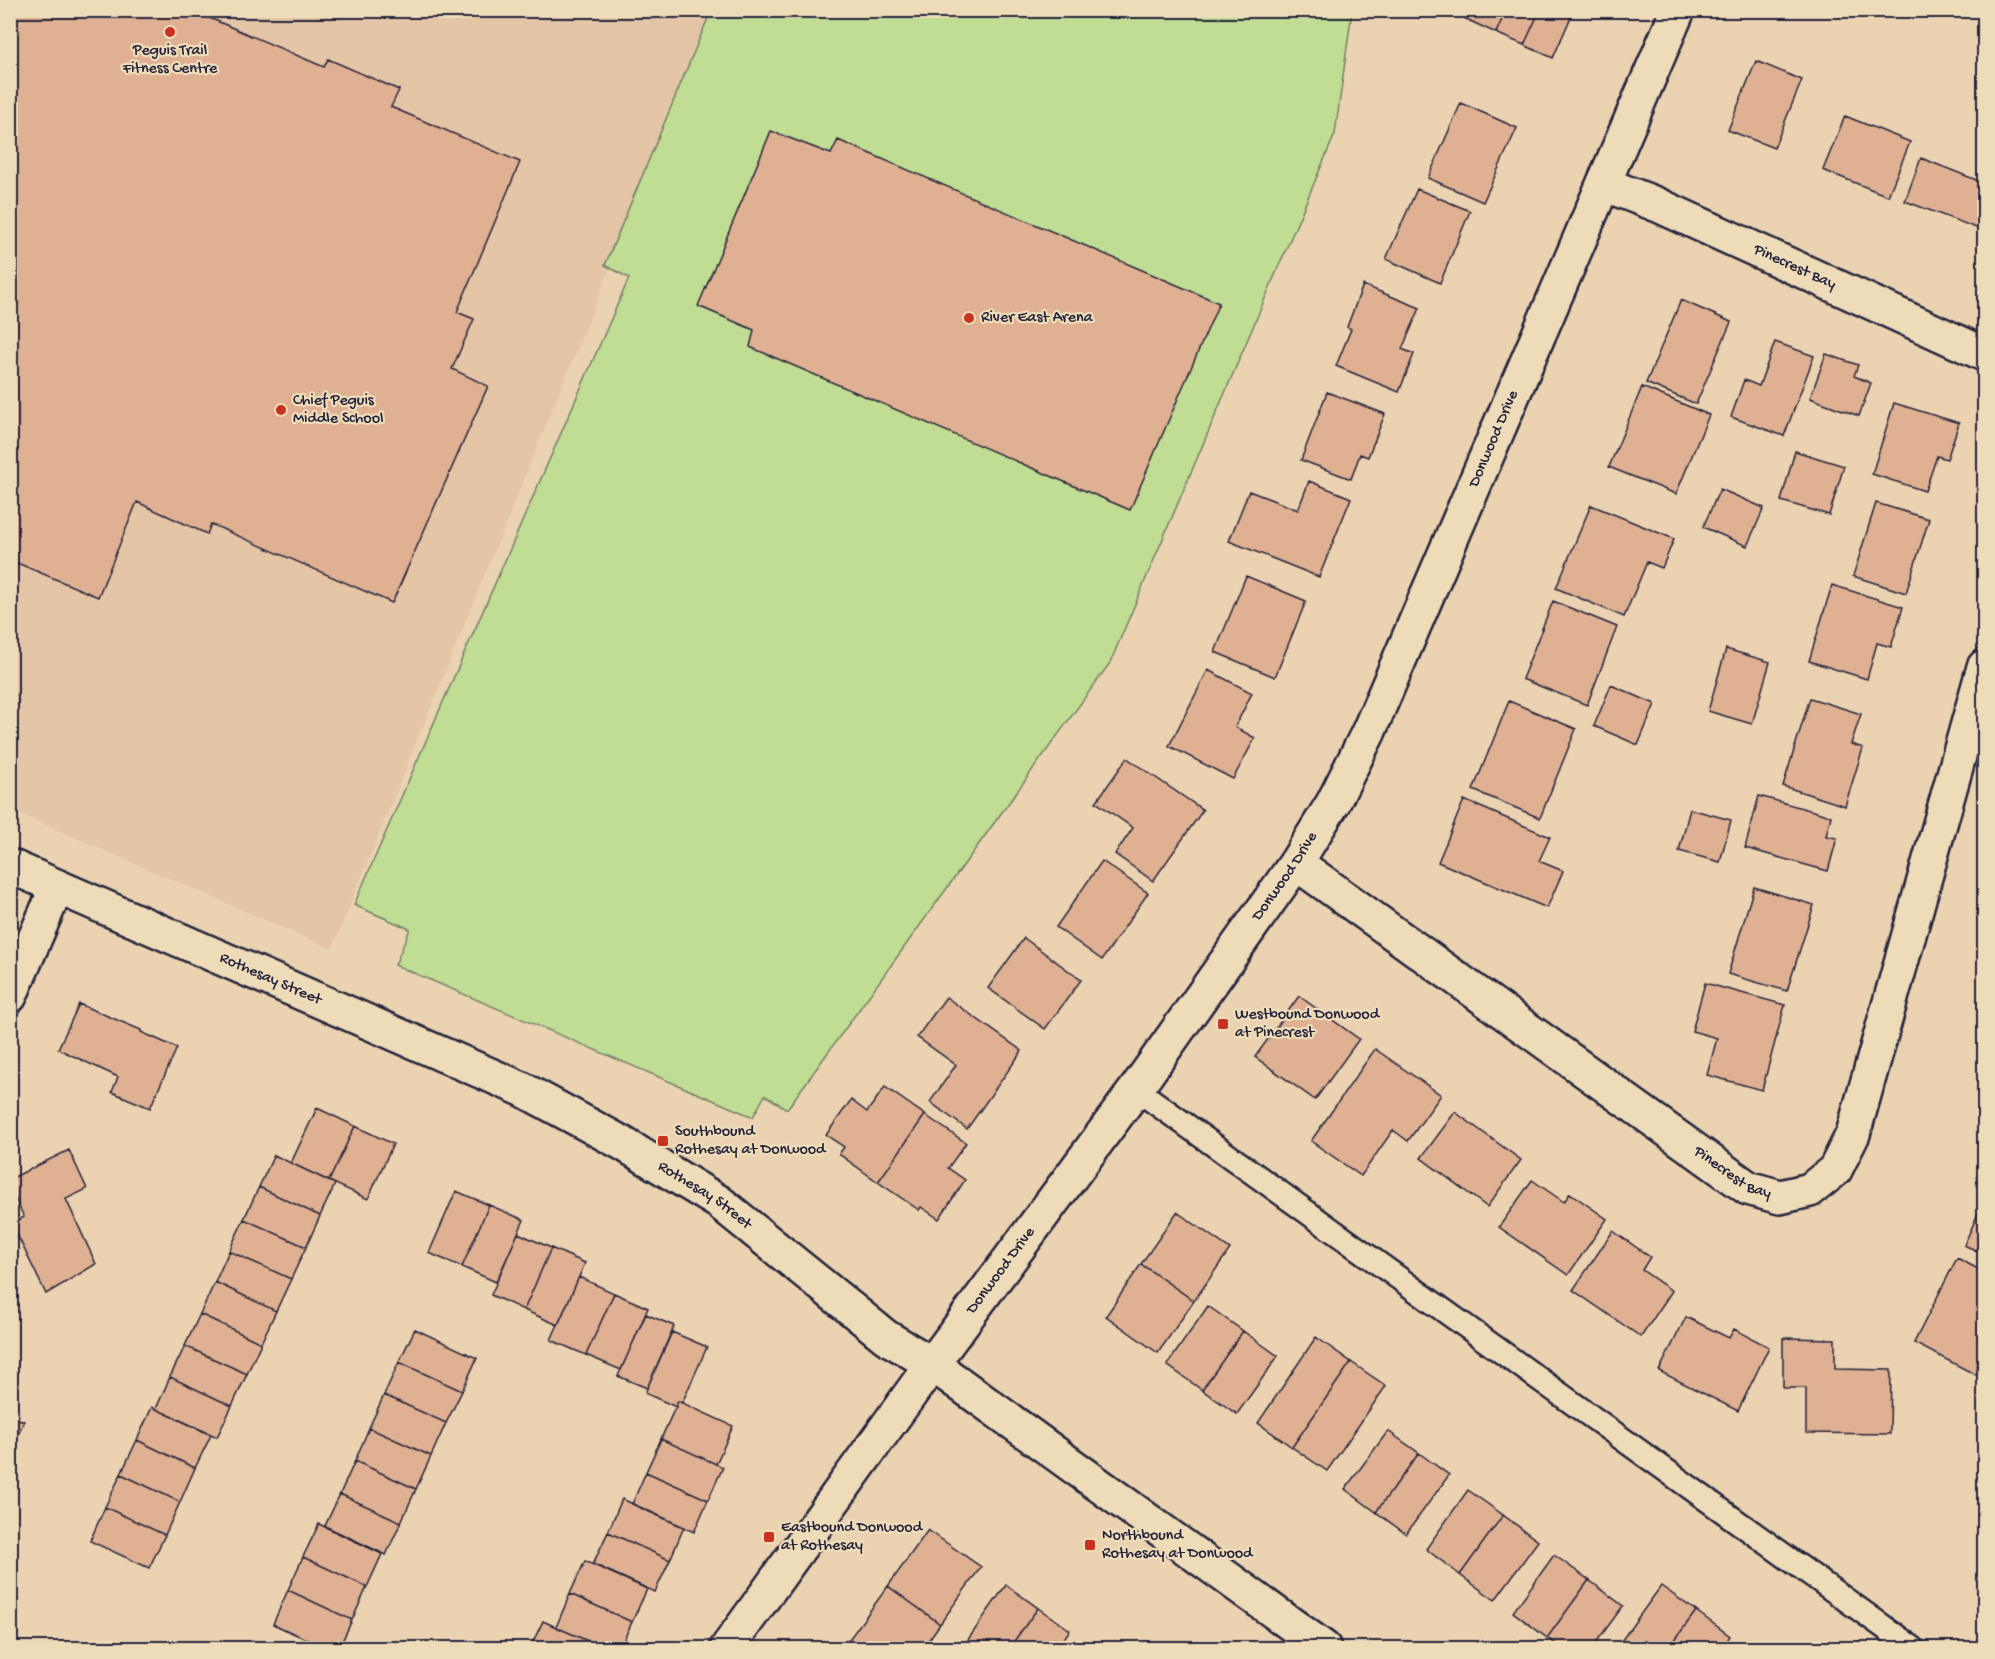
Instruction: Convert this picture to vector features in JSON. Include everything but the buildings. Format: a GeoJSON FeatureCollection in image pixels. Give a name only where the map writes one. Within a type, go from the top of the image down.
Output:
{"type":"FeatureCollection","features":[{"type":"Feature","properties":{"kind":"street","name":"Donwood Drive"},"geometry":{"type":"LineString","coordinates":[[738,1644],[932,1364],[1136,1089],[1296,863],[1333,803],[1368,733],[1678,10]]}},
{"type":"Feature","properties":{"kind":"street","name":"Pinecrest Bay"},"geometry":{"type":"LineString","coordinates":[[1604,184],[1658,205],[1984,354]]}},
{"type":"Feature","properties":{"kind":"street","name":"Pinecrest Bay"},"geometry":{"type":"LineString","coordinates":[[1296,863],[1748,1188],[1780,1197],[1810,1190],[1834,1170],[1853,1134],[1984,667]]}},
{"type":"Feature","properties":{"kind":"street","name":"Rothesay Street"},"geometry":{"type":"LineString","coordinates":[[10,866],[522,1089],[622,1143],[719,1202],[886,1337],[932,1364],[1324,1648]]}},
{"type":"Feature","properties":{"kind":"street"},"geometry":{"type":"LineString","coordinates":[[10,996],[57,886]]}},
{"type":"Feature","properties":{"kind":"lane"},"geometry":{"type":"LineString","coordinates":[[1136,1089],[1913,1648]]}},
{"type":"Feature","properties":{"kind":"shaded area","name":"Chief Peguis Middle School"},"geometry":{"type":"Polygon","coordinates":[[[11,11],[715,11],[332,949],[11,810],[11,11]]]}},
{"type":"Feature","properties":{"kind":"green space"},"geometry":{"type":"Polygon","coordinates":[[[711,11],[1352,11],[1335,134],[1110,663],[787,1109],[765,1095],[753,1117],[395,965],[410,929],[354,905],[629,278],[605,265],[711,11]]]}},
{"type":"Feature","properties":{"kind":"place","name":"Peguis Trail Fitness Centre"},"geometry":{"type":"Point","coordinates":[170,32]}},
{"type":"Feature","properties":{"kind":"place","name":"River East Arena"},"geometry":{"type":"Point","coordinates":[969,318]}},
{"type":"Feature","properties":{"kind":"place","name":"Chief Peguis Middle School"},"geometry":{"type":"Point","coordinates":[281,410]}},
{"type":"Feature","properties":{"kind":"place","name":"Westbound Donwood at Pinecrest"},"geometry":{"type":"Point","coordinates":[1223,1024]}},
{"type":"Feature","properties":{"kind":"place","name":"Southbound Rothesay at Donwood"},"geometry":{"type":"Point","coordinates":[663,1141]}},
{"type":"Feature","properties":{"kind":"place","name":"Eastbound Donwood at Rothesay"},"geometry":{"type":"Point","coordinates":[769,1537]}},
{"type":"Feature","properties":{"kind":"place","name":"Northbound Rothesay at Donwood"},"geometry":{"type":"Point","coordinates":[1090,1545]}}]}
